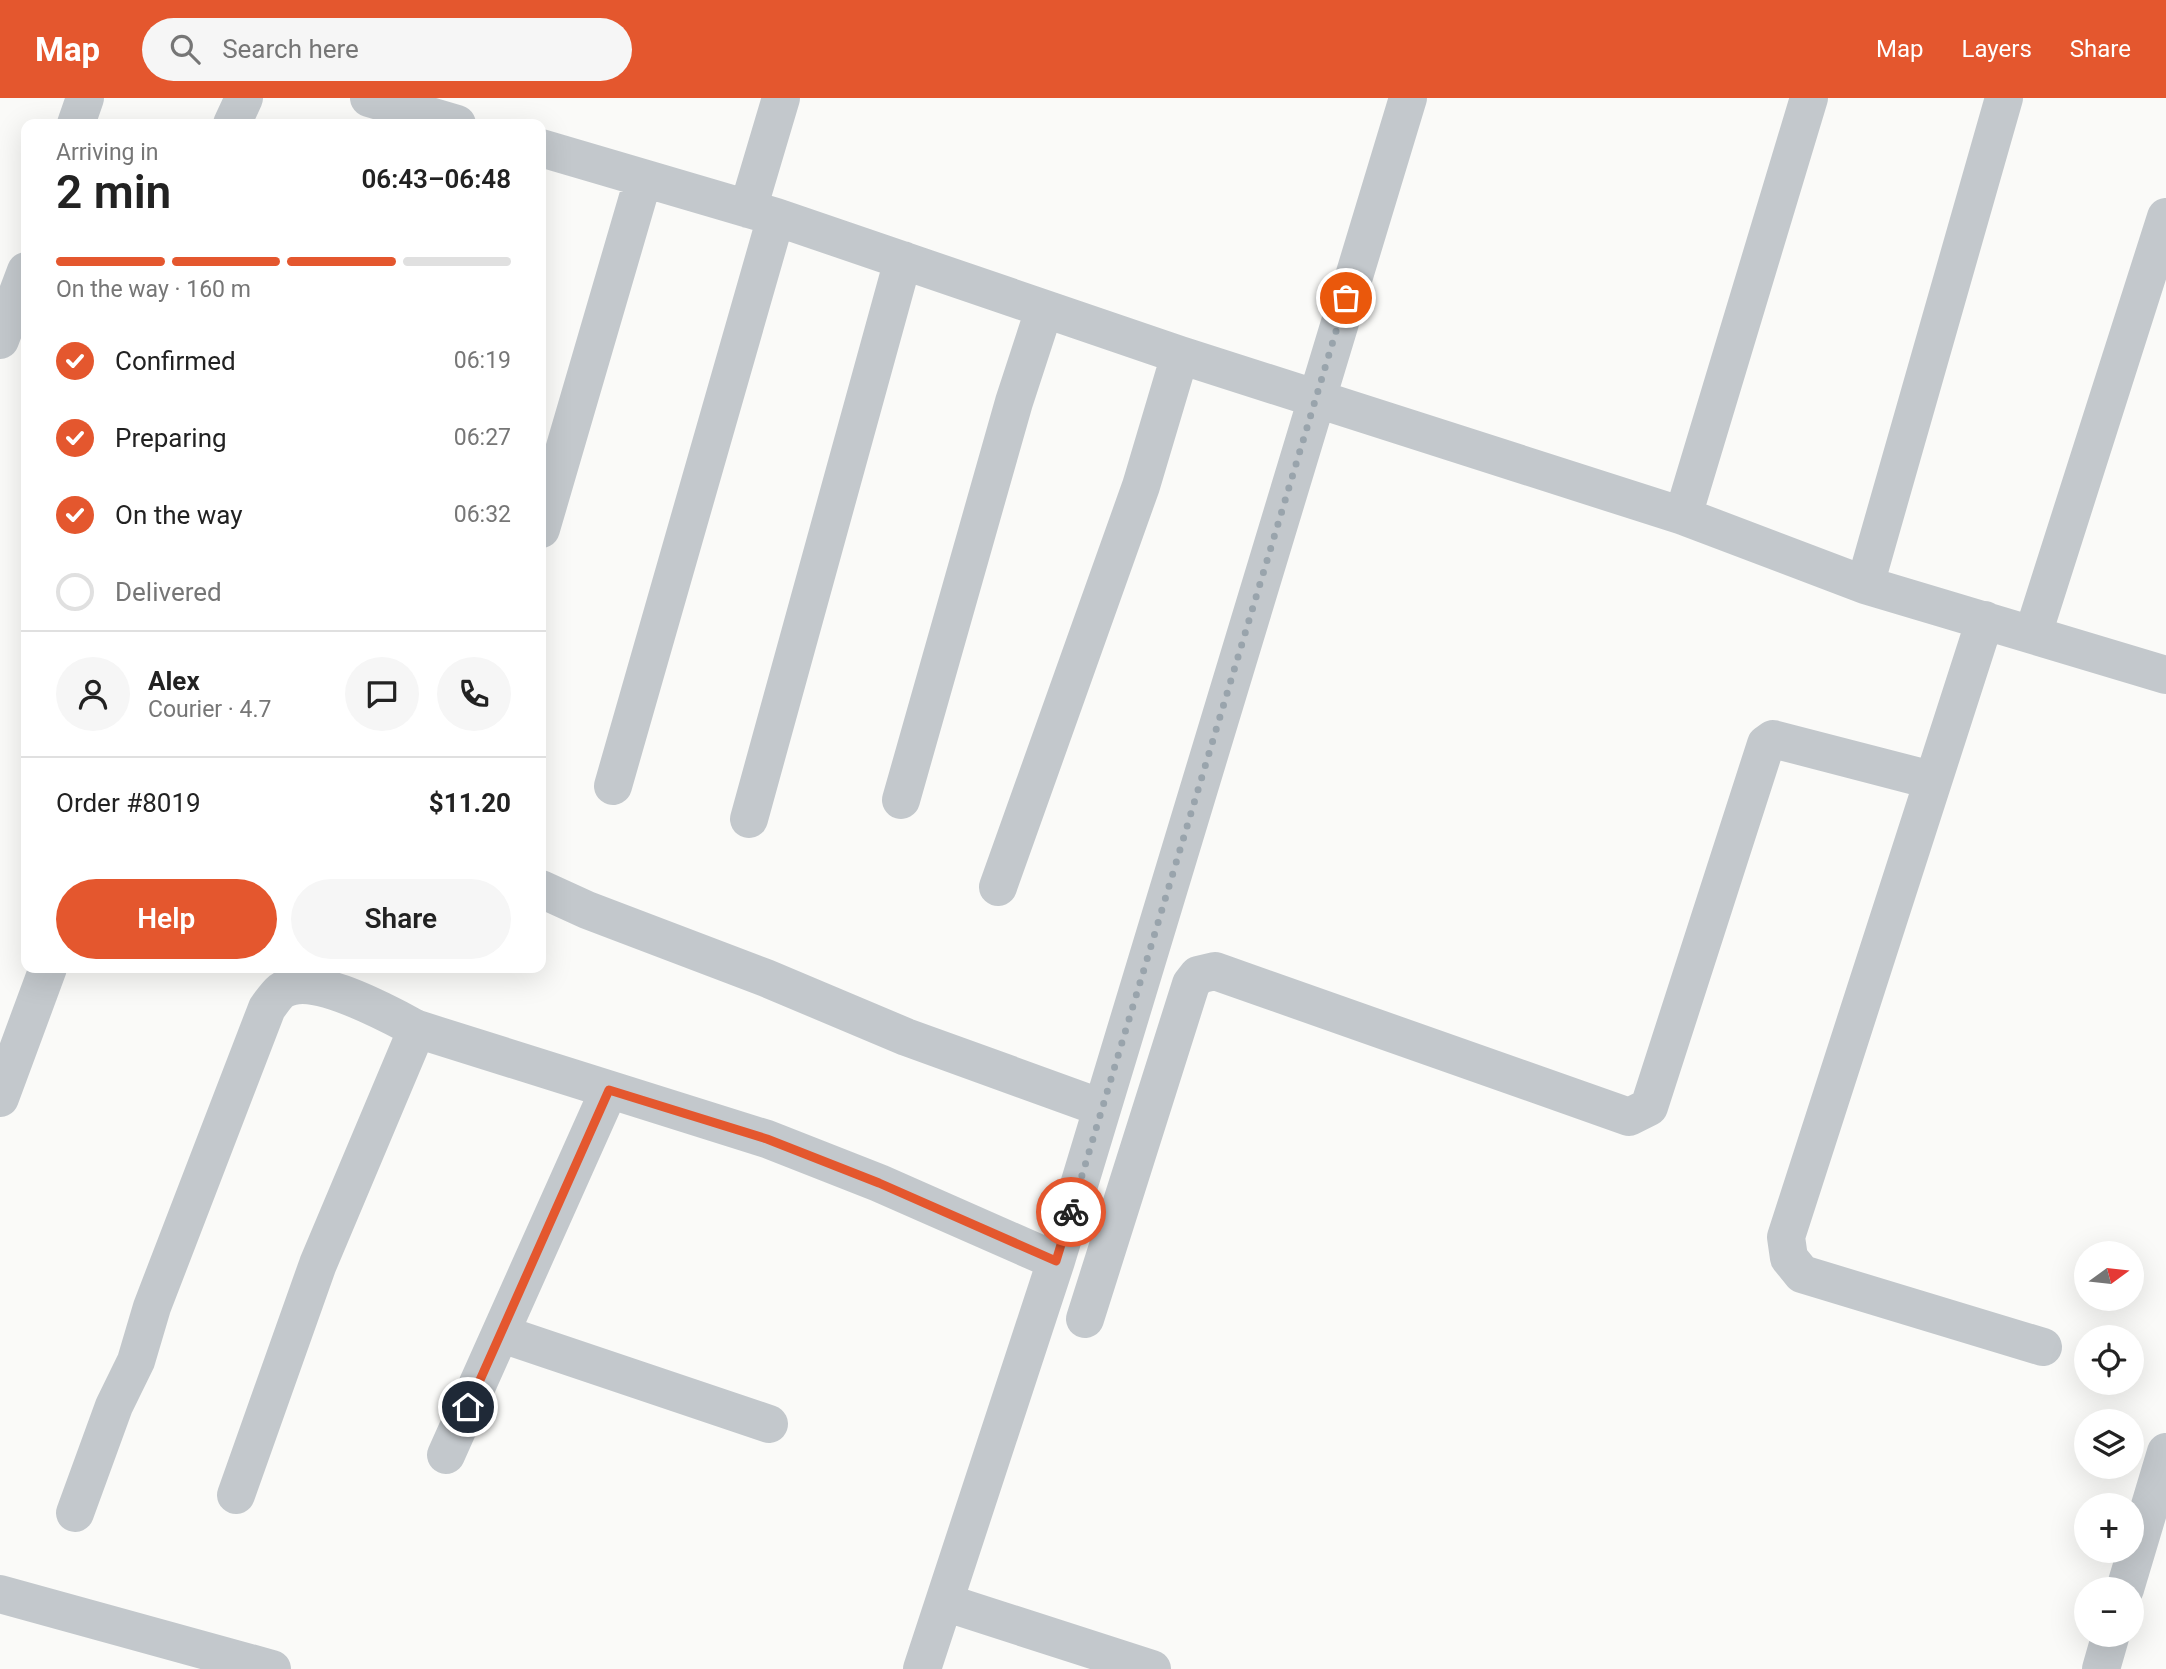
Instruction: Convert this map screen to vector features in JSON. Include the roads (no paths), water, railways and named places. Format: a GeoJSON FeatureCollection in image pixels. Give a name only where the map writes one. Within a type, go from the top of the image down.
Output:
{"type":"FeatureCollection","features":[{"type":"Feature","properties":{"kind":"street"},"geometry":{"type":"LineString","coordinates":[[78,119],[85,98]]}},
{"type":"Feature","properties":{"kind":"street"},"geometry":{"type":"LineString","coordinates":[[234,119],[244,98]]}},
{"type":"Feature","properties":{"kind":"street"},"geometry":{"type":"LineString","coordinates":[[613,786],[762,213],[781,98]]}},
{"type":"Feature","properties":{"kind":"street"},"geometry":{"type":"LineString","coordinates":[[922,1669],[1056,1261],[1315,398],[1408,98]]}},
{"type":"Feature","properties":{"kind":"street"},"geometry":{"type":"LineString","coordinates":[[1683,516],[1809,98]]}},
{"type":"Feature","properties":{"kind":"street"},"geometry":{"type":"LineString","coordinates":[[1865,585],[2004,98]]}},
{"type":"Feature","properties":{"kind":"street"},"geometry":{"type":"LineString","coordinates":[[382,110],[430,119]]}},
{"type":"Feature","properties":{"kind":"street"},"geometry":{"type":"LineString","coordinates":[[546,150],[762,213],[1180,355],[1683,516],[1865,585],[2166,675]]}},
{"type":"Feature","properties":{"kind":"street"},"geometry":{"type":"LineString","coordinates":[[546,511],[643,180]]}},
{"type":"Feature","properties":{"kind":"street"},"geometry":{"type":"LineString","coordinates":[[2033,634],[2166,217]]}},
{"type":"Feature","properties":{"kind":"street"},"geometry":{"type":"LineString","coordinates":[[749,819],[903,260]]}},
{"type":"Feature","properties":{"kind":"street"},"geometry":{"type":"LineString","coordinates":[[0,340],[21,284]]}},
{"type":"Feature","properties":{"kind":"street"},"geometry":{"type":"LineString","coordinates":[[901,800],[1014,402],[1044,310]]}},
{"type":"Feature","properties":{"kind":"street"},"geometry":{"type":"LineString","coordinates":[[998,887],[1119,551],[1180,355]]}},
{"type":"Feature","properties":{"kind":"street"},"geometry":{"type":"LineString","coordinates":[[1985,620],[1931,780],[1786,1237],[1789,1258],[1802,1275],[2043,1347]]}},
{"type":"Feature","properties":{"kind":"street"},"geometry":{"type":"LineString","coordinates":[[1085,1319],[1191,984],[1198,975],[1215,971],[1629,1117],[1638,1115],[1649,1107],[1766,744],[1773,739],[1931,780]]}},
{"type":"Feature","properties":{"kind":"street"},"geometry":{"type":"LineString","coordinates":[[546,891],[587,910],[766,978],[906,1037],[1102,1108]]}},
{"type":"Feature","properties":{"kind":"street"},"geometry":{"type":"LineString","coordinates":[[0,1098],[46,973]]}},
{"type":"Feature","properties":{"kind":"street"},"geometry":{"type":"LineString","coordinates":[[75,1513],[114,1406],[136,1361],[152,1307],[267,1008],[281,990],[300,985],[328,990],[373,1006],[417,1029],[767,1139],[879,1183],[1056,1261]]}},
{"type":"Feature","properties":{"kind":"street"},"geometry":{"type":"LineString","coordinates":[[236,1495],[327,1240],[417,1029]]}},
{"type":"Feature","properties":{"kind":"street"},"geometry":{"type":"LineString","coordinates":[[446,1455],[609,1090]]}},
{"type":"Feature","properties":{"kind":"street"},"geometry":{"type":"LineString","coordinates":[[502,1334],[769,1424]]}},
{"type":"Feature","properties":{"kind":"street"},"geometry":{"type":"LineString","coordinates":[[2129,1577],[2166,1451]]}},
{"type":"Feature","properties":{"kind":"street"},"geometry":{"type":"LineString","coordinates":[[0,1594],[272,1669]]}},
{"type":"Feature","properties":{"kind":"street"},"geometry":{"type":"LineString","coordinates":[[944,1602],[1152,1669]]}},
{"type":"Feature","properties":{"kind":"street"},"geometry":{"type":"LineString","coordinates":[[2101,1669],[2107,1647]]}}]}
